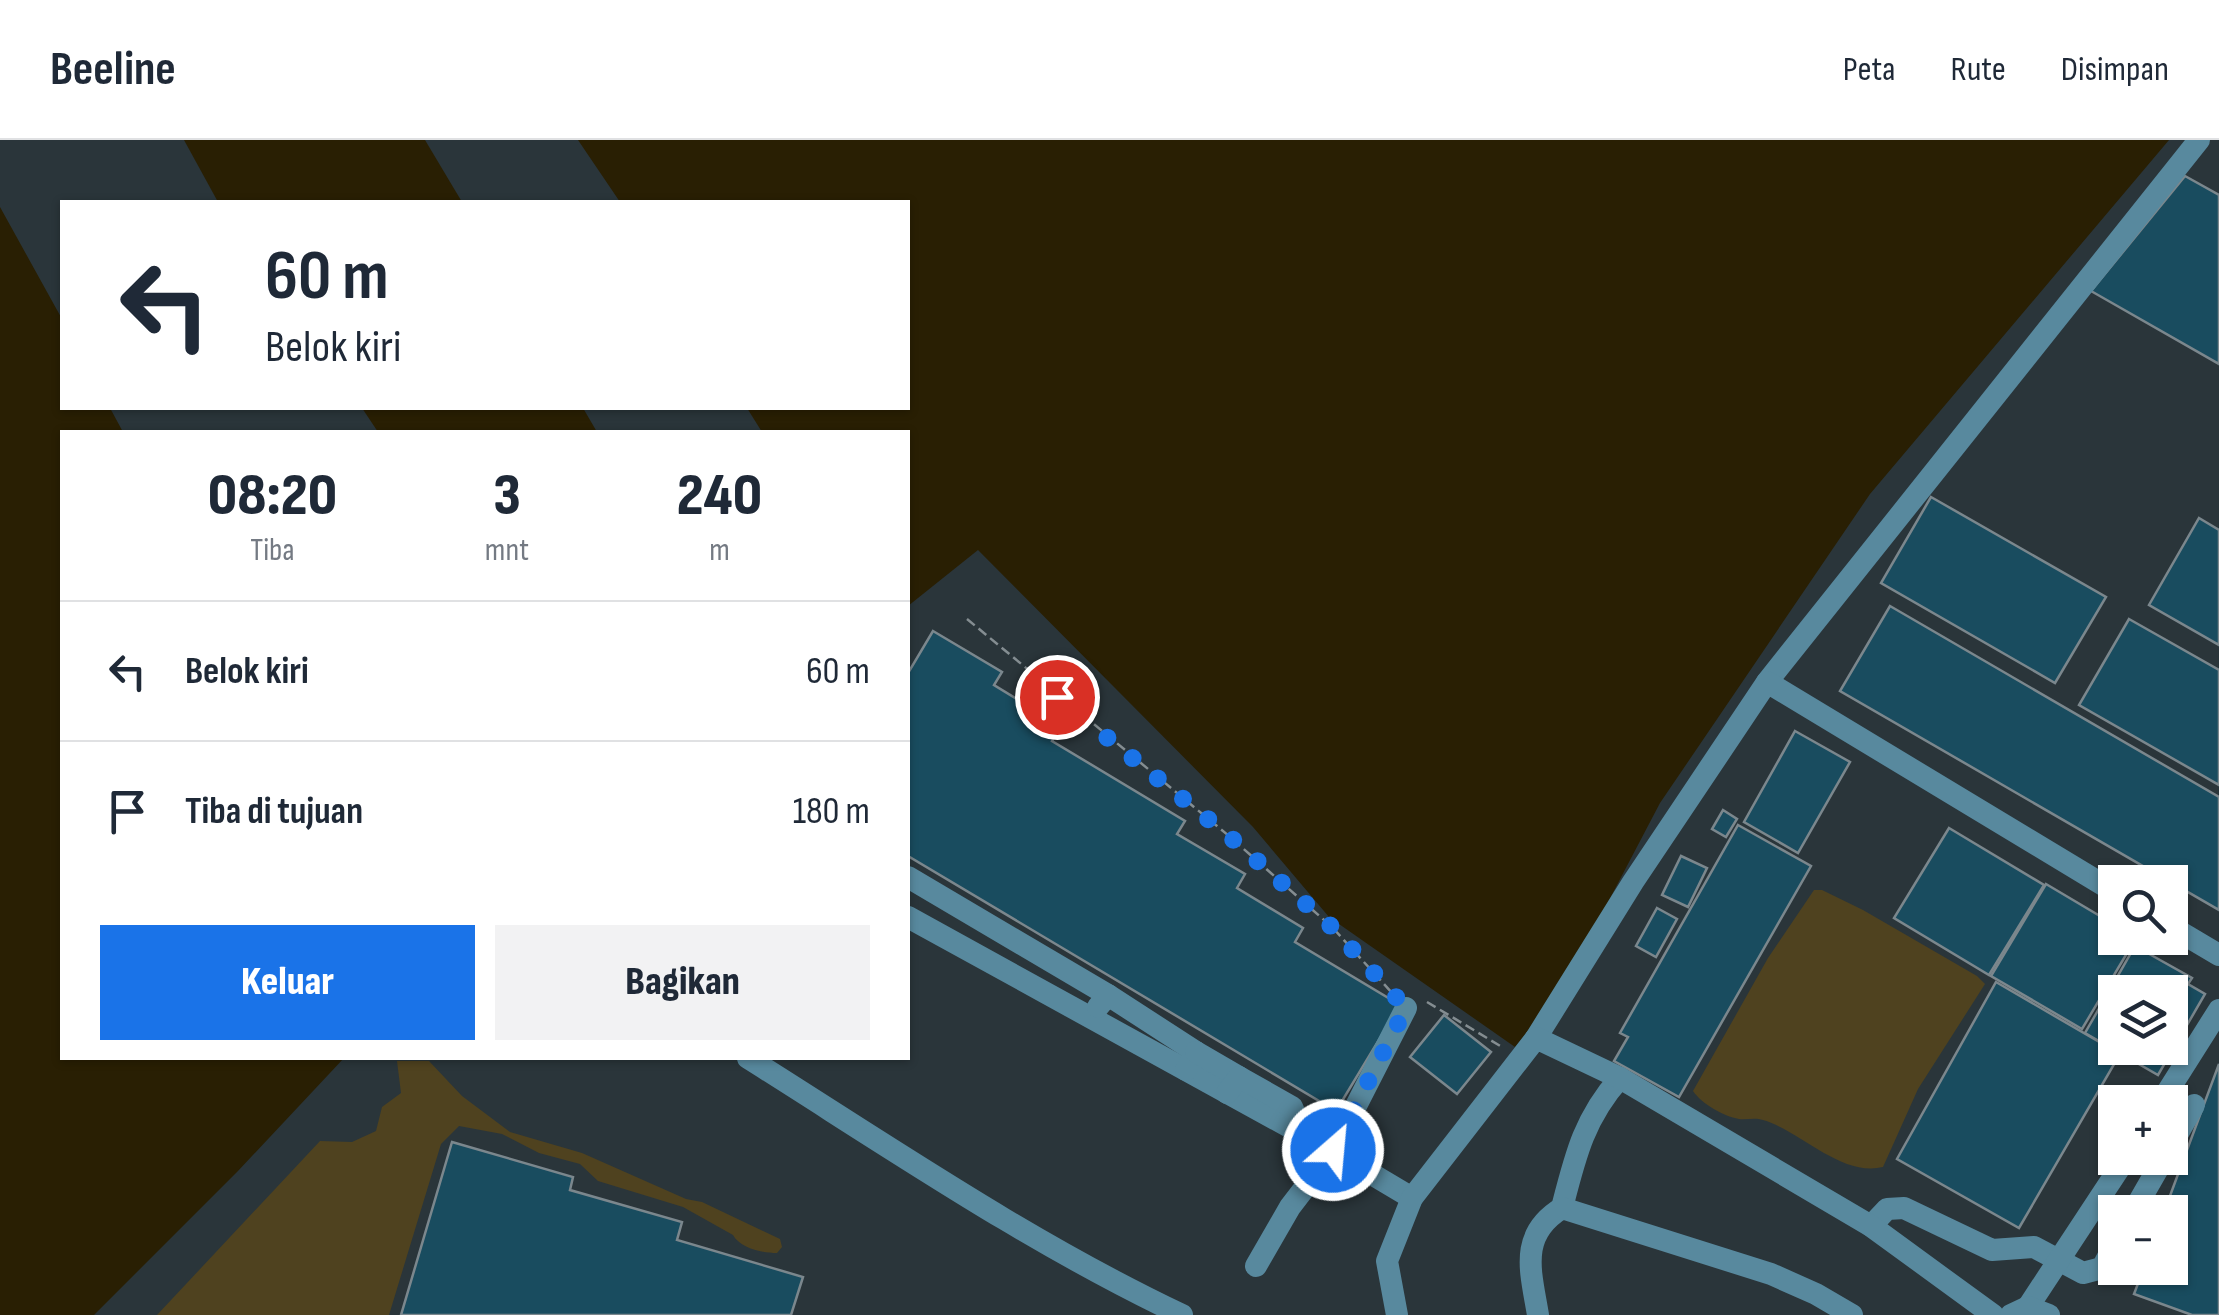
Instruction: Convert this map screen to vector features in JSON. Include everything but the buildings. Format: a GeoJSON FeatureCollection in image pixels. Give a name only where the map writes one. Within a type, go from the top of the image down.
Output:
{"type":"FeatureCollection","features":[{"type":"Feature","properties":{"kind":"lane"},"geometry":{"type":"LineString","coordinates":[[1397,1315],[1387,1262],[1412,1198],[1522,1059],[1766,682],[2199,140]]}},
{"type":"Feature","properties":{"kind":"lane"},"geometry":{"type":"LineString","coordinates":[[1766,682],[2098,882]]}},
{"type":"Feature","properties":{"kind":"lane"},"geometry":{"type":"LineString","coordinates":[[910,910],[917,882],[1108,995],[1191,1061]]}},
{"type":"Feature","properties":{"kind":"lane"},"geometry":{"type":"LineString","coordinates":[[954,943],[972,915]]}},
{"type":"Feature","properties":{"kind":"lane"},"geometry":{"type":"LineString","coordinates":[[910,919],[1089,1017],[1191,1061],[1233,1085],[1295,1130],[1412,1198]]}},
{"type":"Feature","properties":{"kind":"lane"},"geometry":{"type":"LineString","coordinates":[[2188,937],[2219,955]]}},
{"type":"Feature","properties":{"kind":"lane"},"geometry":{"type":"LineString","coordinates":[[1049,995],[1064,970]]}},
{"type":"Feature","properties":{"kind":"lane"},"geometry":{"type":"LineString","coordinates":[[1089,1017],[1108,995]]}},
{"type":"Feature","properties":{"kind":"lane"},"geometry":{"type":"LineString","coordinates":[[1256,1266],[1290,1207],[1333,1150],[1406,1008]]}},
{"type":"Feature","properties":{"kind":"lane"},"geometry":{"type":"LineString","coordinates":[[2171,1085],[2219,1010]]}},
{"type":"Feature","properties":{"kind":"lane"},"geometry":{"type":"LineString","coordinates":[[1536,1038],[1620,1078],[1871,1226],[1994,1315]]}},
{"type":"Feature","properties":{"kind":"lane"},"geometry":{"type":"LineString","coordinates":[[751,1060],[1011,1224],[1105,1278],[1182,1315]]}},
{"type":"Feature","properties":{"kind":"lane"},"geometry":{"type":"LineString","coordinates":[[1538,1315],[1529,1256],[1546,1218],[1562,1208],[1578,1145],[1599,1101],[1620,1078]]}},
{"type":"Feature","properties":{"kind":"lane"},"geometry":{"type":"LineString","coordinates":[[2188,1116],[2194,1105]]}},
{"type":"Feature","properties":{"kind":"lane"},"geometry":{"type":"LineString","coordinates":[[2029,1312],[2115,1175]]}},
{"type":"Feature","properties":{"kind":"lane"},"geometry":{"type":"LineString","coordinates":[[1562,1208],[1770,1274],[1852,1315]]}},
{"type":"Feature","properties":{"kind":"lane"},"geometry":{"type":"LineString","coordinates":[[1871,1226],[1886,1209],[1904,1208],[1992,1250],[2034,1247],[2083,1273],[2098,1270]]}},
{"type":"Feature","properties":{"kind":"path"},"geometry":{"type":"LineString","coordinates":[[967,619],[1229,836],[1332,927],[1406,1008],[1412,997],[1419,997],[1522,1059]]}},
{"type":"Feature","properties":{"kind":"shaded area"},"geometry":{"type":"Polygon","coordinates":[[[184,140],[425,140],[461,200],[217,200],[184,140]]]}},
{"type":"Feature","properties":{"kind":"shaded area"},"geometry":{"type":"Polygon","coordinates":[[[578,140],[2169,140],[1870,494],[1660,803],[1565,984],[1515,1047],[1329,917],[1253,827],[978,550],[910,604],[910,430],[761,430],[748,410],[910,410],[910,200],[619,200],[578,140]]]}},
{"type":"Feature","properties":{"kind":"shaded area"},"geometry":{"type":"Polygon","coordinates":[[[0,207],[60,315],[60,410],[111,410],[122,430],[60,430],[60,1060],[342,1060],[94,1315],[0,1315],[0,207]]]}},
{"type":"Feature","properties":{"kind":"shaded area"},"geometry":{"type":"Polygon","coordinates":[[[363,410],[584,410],[596,430],[377,430],[363,410]]]}},
{"type":"Feature","properties":{"kind":"shaded area"},"geometry":{"type":"Polygon","coordinates":[[[1814,890],[1822,890],[1863,910],[1985,984],[1918,1089],[1883,1167],[1867,1168],[1837,1159],[1760,1119],[1739,1119],[1720,1112],[1693,1091],[1768,958],[1814,890]]]}},
{"type":"Feature","properties":{"kind":"shaded area"},"geometry":{"type":"Polygon","coordinates":[[[397,1061],[429,1061],[462,1096],[510,1132],[582,1153],[686,1199],[702,1202],[780,1239],[782,1247],[777,1253],[752,1249],[683,1207],[598,1181],[580,1164],[539,1153],[502,1134],[459,1126],[441,1144],[389,1315],[157,1315],[320,1141],[352,1142],[376,1131],[382,1107],[401,1093],[397,1061]]]}},
{"type":"Feature","properties":{"kind":"route"},"geometry":{"type":"LineString","coordinates":[[1057,697],[1229,836],[1332,927],[1406,1008],[1333,1150]]}}]}
